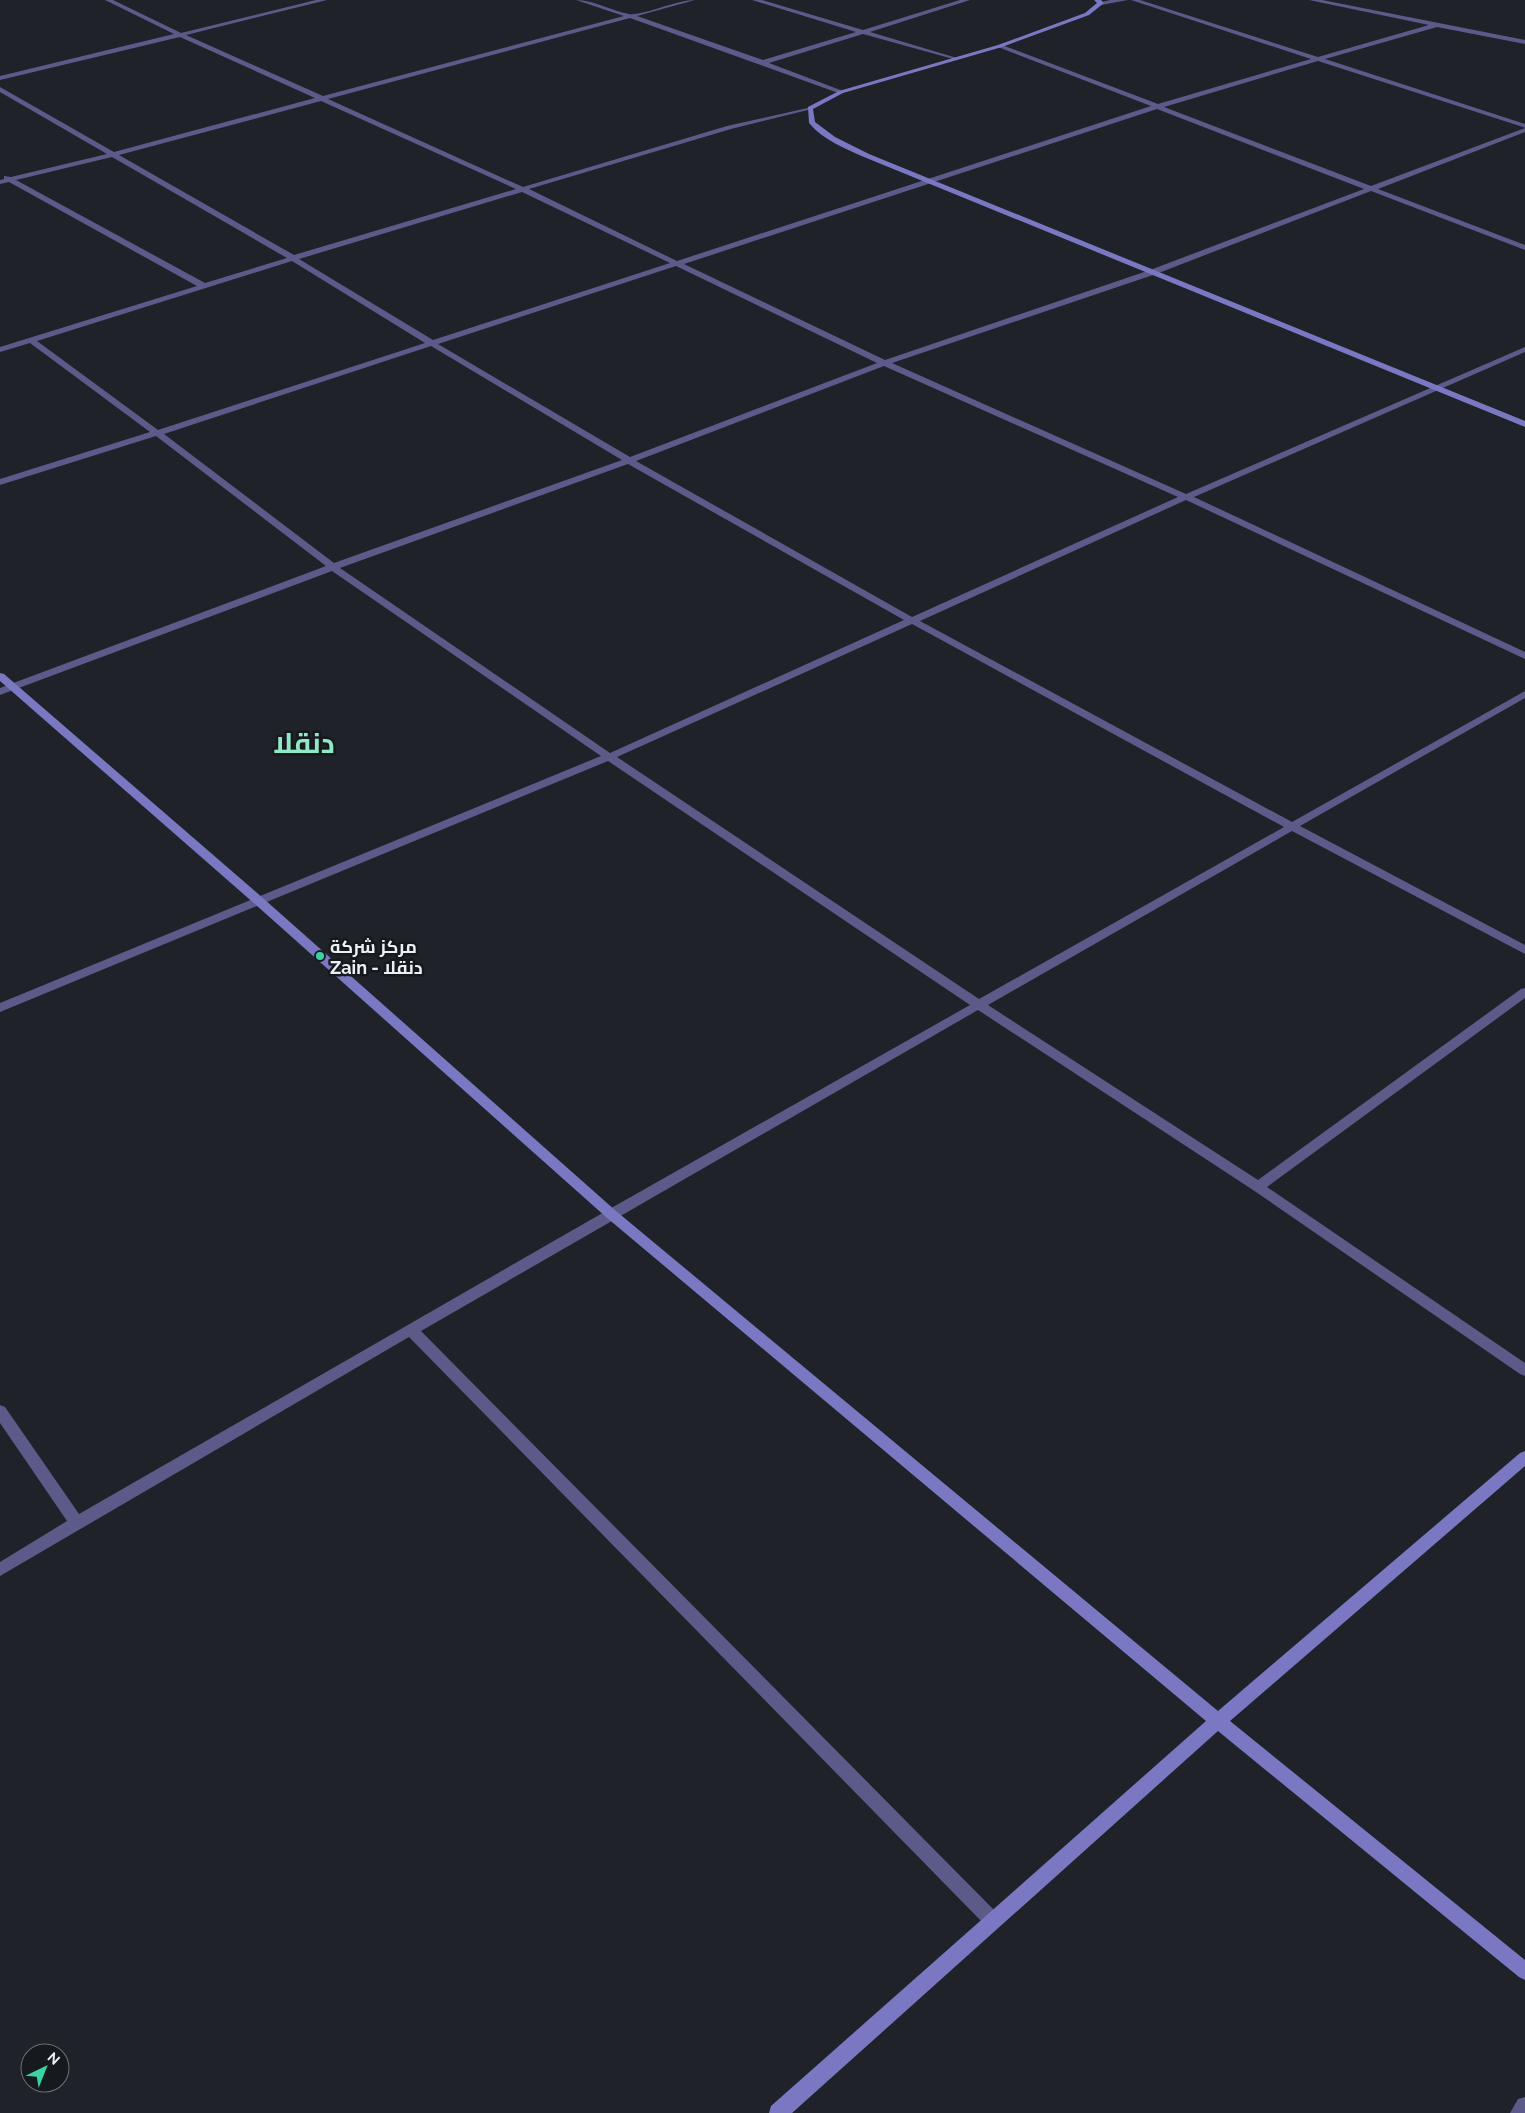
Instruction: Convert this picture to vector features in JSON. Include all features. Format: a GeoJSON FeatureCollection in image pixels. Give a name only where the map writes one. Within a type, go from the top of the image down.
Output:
{"type":"FeatureCollection","features":[{"type":"Feature","properties":{"kind":"street"},"geometry":{"type":"LineString","coordinates":[[108,0],[181,35],[520,188],[884,362],[1186,497],[1525,656]]}},
{"type":"Feature","properties":{"kind":"street"},"geometry":{"type":"LineString","coordinates":[[0,78],[324,0]]}},
{"type":"Feature","properties":{"kind":"street"},"geometry":{"type":"LineString","coordinates":[[579,0],[633,16],[764,62],[841,92]]}},
{"type":"Feature","properties":{"kind":"street"},"geometry":{"type":"LineString","coordinates":[[0,182],[114,154],[692,0]]}},
{"type":"Feature","properties":{"kind":"street"},"geometry":{"type":"LineString","coordinates":[[756,0],[955,59]]}},
{"type":"Feature","properties":{"kind":"street"},"geometry":{"type":"LineString","coordinates":[[764,62],[967,0]]}},
{"type":"Feature","properties":{"kind":"street"},"geometry":{"type":"LineString","coordinates":[[0,350],[520,188],[729,127],[810,108],[841,92],[1000,46],[1087,14],[1099,2],[1125,0]]}},
{"type":"Feature","properties":{"kind":"street"},"geometry":{"type":"LineString","coordinates":[[1134,0],[1317,58],[1525,128]]}},
{"type":"Feature","properties":{"kind":"street"},"geometry":{"type":"LineString","coordinates":[[1312,0],[1525,42]]}},
{"type":"Feature","properties":{"kind":"street"},"geometry":{"type":"LineString","coordinates":[[0,482],[157,433],[676,262],[1159,106],[1317,58],[1436,25]]}},
{"type":"Feature","properties":{"kind":"street"},"geometry":{"type":"LineString","coordinates":[[1000,46],[1525,248]]}},
{"type":"Feature","properties":{"kind":"street"},"geometry":{"type":"LineString","coordinates":[[0,89],[293,258],[430,344],[627,461],[1292,827],[1525,950]]}},
{"type":"Feature","properties":{"kind":"street"},"geometry":{"type":"LineString","coordinates":[[810,108],[811,121],[818,129],[833,139],[930,181],[1525,424]]}},
{"type":"Feature","properties":{"kind":"street"},"geometry":{"type":"LineString","coordinates":[[6,690],[334,567],[627,461],[884,362],[1153,272],[1373,189],[1525,128]]}},
{"type":"Feature","properties":{"kind":"street"},"geometry":{"type":"LineString","coordinates":[[0,174],[204,286]]}},
{"type":"Feature","properties":{"kind":"street"},"geometry":{"type":"LineString","coordinates":[[32,341],[334,567],[609,757],[979,1005],[1258,1187],[1525,1370]]}},
{"type":"Feature","properties":{"kind":"street"},"geometry":{"type":"LineString","coordinates":[[0,1008],[609,757],[912,619],[1186,497],[1439,388],[1525,348]]}},
{"type":"Feature","properties":{"kind":"street"},"geometry":{"type":"LineString","coordinates":[[0,676],[6,690],[260,902],[611,1214],[1218,1721],[1525,1971]]}},
{"type":"Feature","properties":{"kind":"street"},"geometry":{"type":"LineString","coordinates":[[0,1570],[77,1523],[611,1214],[1525,694]]}},
{"type":"Feature","properties":{"kind":"street"},"geometry":{"type":"LineString","coordinates":[[1258,1187],[1525,992]]}},
{"type":"Feature","properties":{"kind":"street"},"geometry":{"type":"LineString","coordinates":[[411,1330],[993,1921]]}},
{"type":"Feature","properties":{"kind":"street"},"geometry":{"type":"LineString","coordinates":[[0,1411],[77,1523]]}},
{"type":"Feature","properties":{"kind":"street"},"geometry":{"type":"LineString","coordinates":[[778,2113],[1218,1721],[1525,1457]]}},
{"type":"Feature","properties":{"kind":"street"},"geometry":{"type":"LineString","coordinates":[[1519,2113],[1525,2106]]}},
{"type":"Feature","properties":{"kind":"place","name":"مركز شركة Zain - دنقلا"},"geometry":{"type":"Point","coordinates":[320,956]}},
{"type":"Feature","properties":{"kind":"district","name":"دنقلا"},"geometry":{"type":"Point","coordinates":[304,743]}}]}
